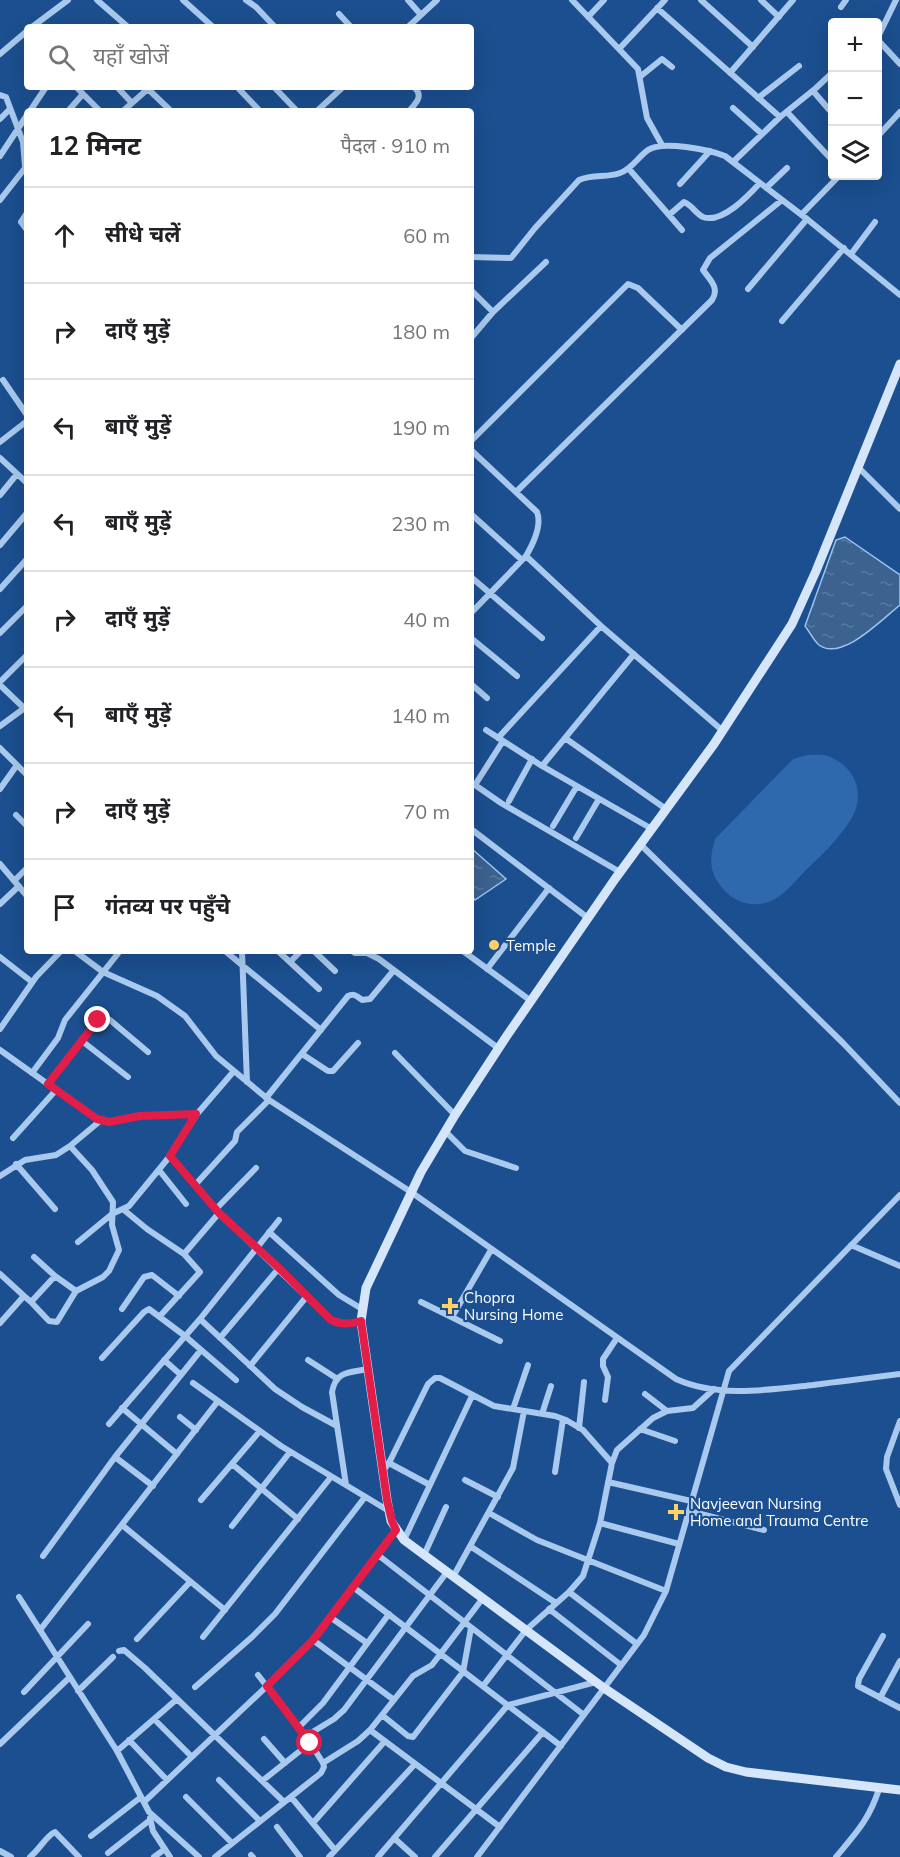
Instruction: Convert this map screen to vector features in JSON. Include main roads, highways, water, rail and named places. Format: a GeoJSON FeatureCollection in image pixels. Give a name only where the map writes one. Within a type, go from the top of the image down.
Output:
{"type":"FeatureCollection","features":[{"type":"Feature","properties":{"kind":"water"},"geometry":{"type":"Polygon","coordinates":[[[845,537],[900,575],[900,605],[862,636],[839,648],[828,649],[817,643],[805,626],[836,540],[845,537]]]}},
{"type":"Feature","properties":{"kind":"water"},"geometry":{"type":"Polygon","coordinates":[[[474,851],[506,879],[474,899],[474,851]]]}},
{"type":"Feature","properties":{"kind":"place","name":"Temple"},"geometry":{"type":"Point","coordinates":[494,945]}},
{"type":"Feature","properties":{"kind":"place","name":"Chopra Nursing Home"},"geometry":{"type":"Point","coordinates":[450,1306]}},
{"type":"Feature","properties":{"kind":"place","name":"Navjeevan Nursing Home and Trauma Centre"},"geometry":{"type":"Point","coordinates":[676,1512]}}]}
